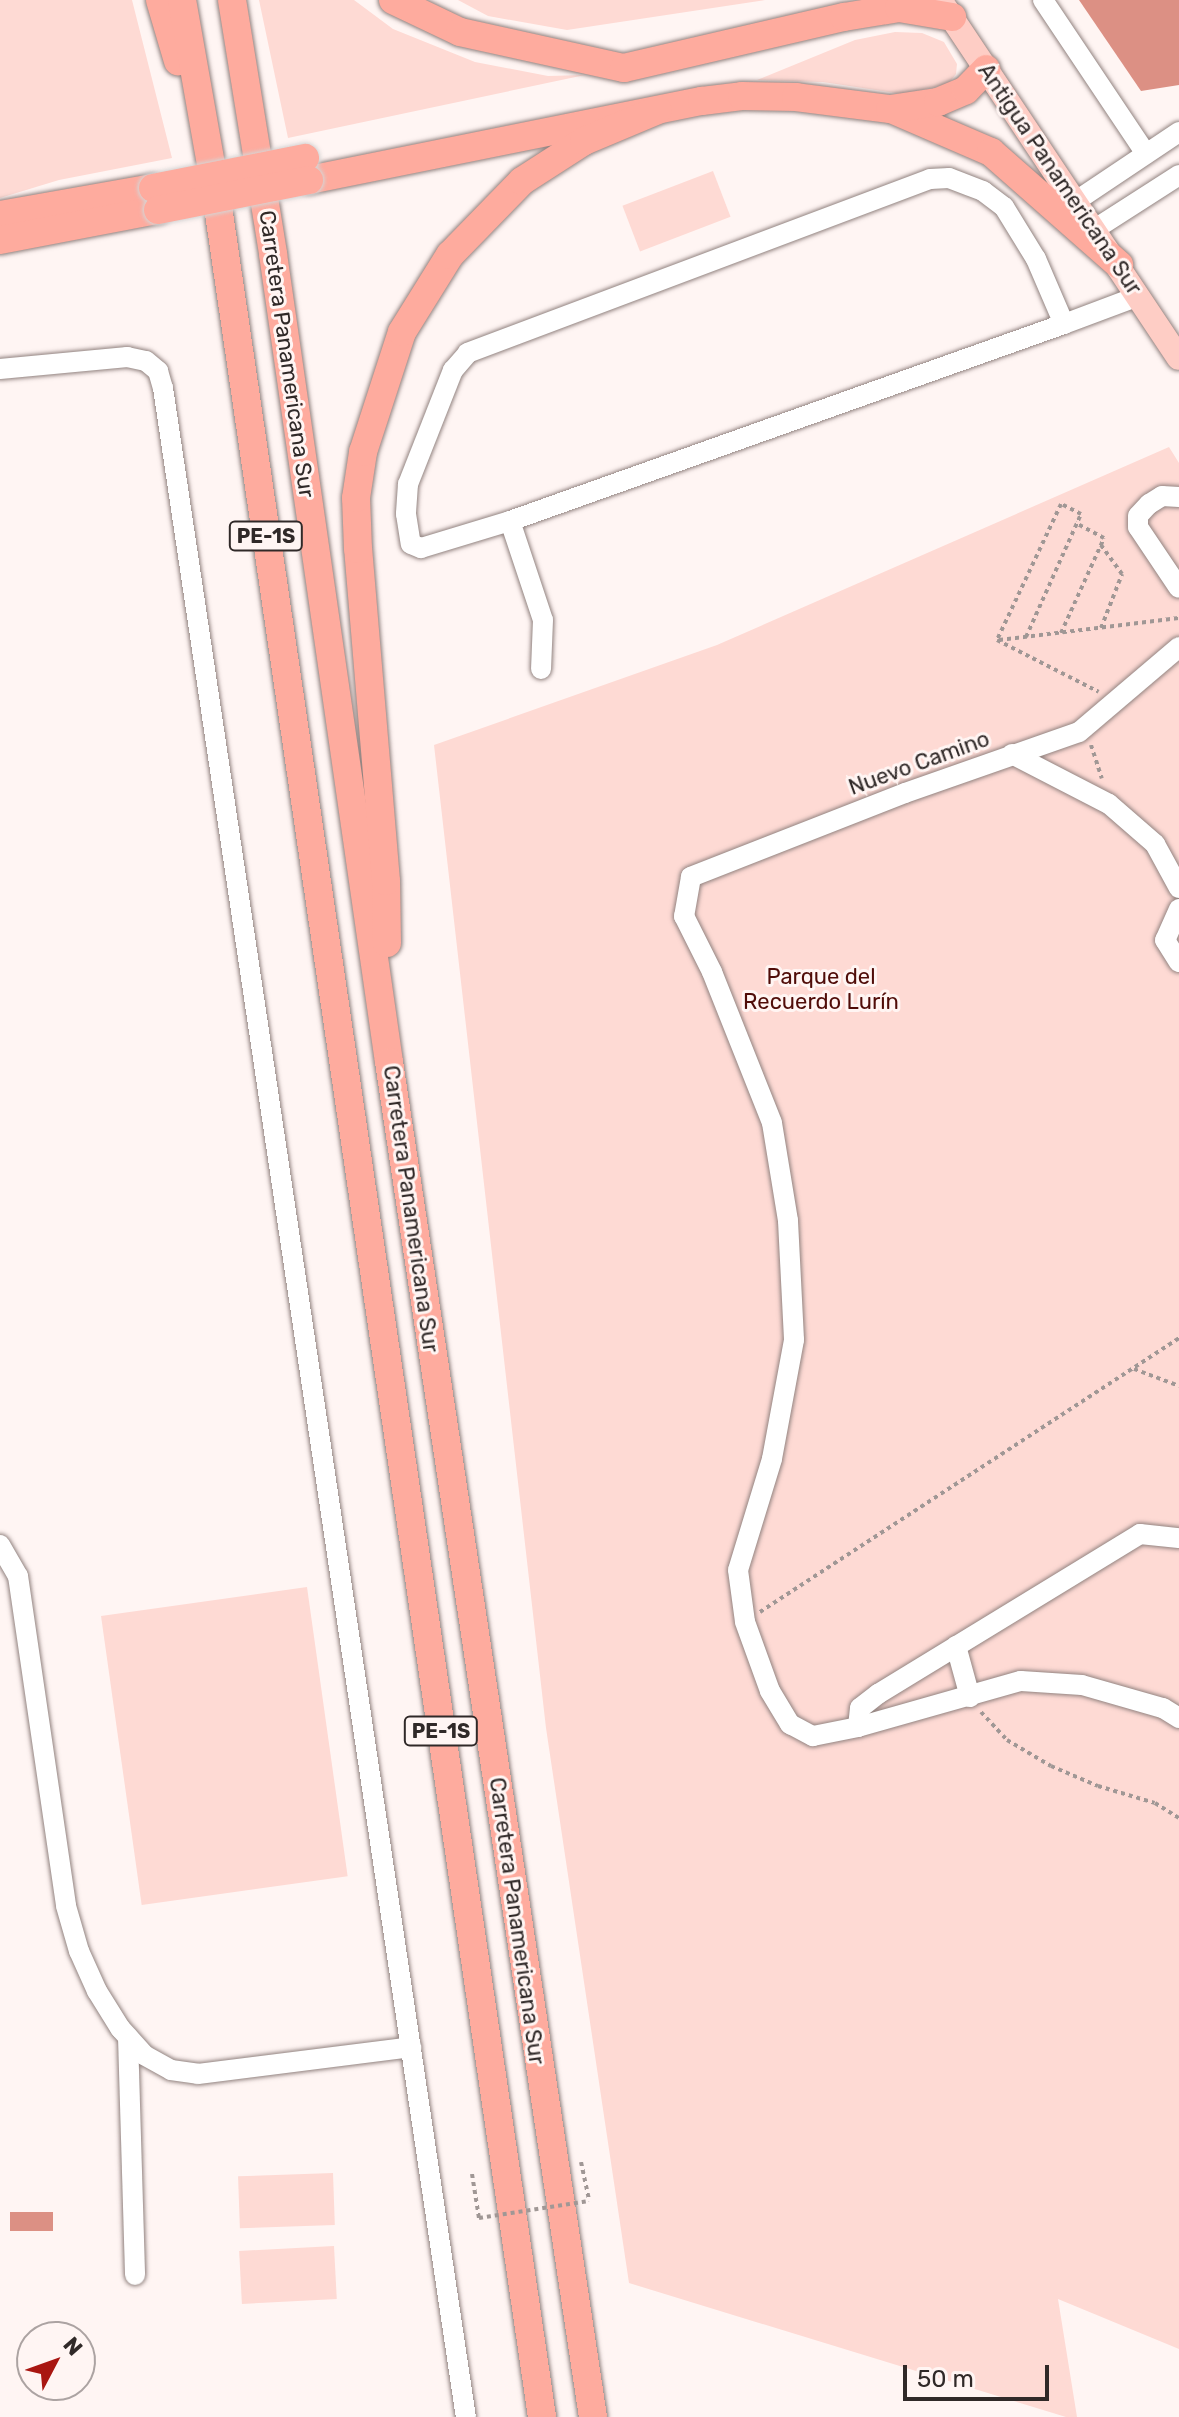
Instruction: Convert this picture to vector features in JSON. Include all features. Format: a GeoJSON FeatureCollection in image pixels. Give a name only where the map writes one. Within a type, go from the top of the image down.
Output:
{"type":"FeatureCollection","features":[{"type":"Feature","properties":{"kind":"highway"},"geometry":{"type":"LineString","coordinates":[[160,0],[216,193]]}},
{"type":"Feature","properties":{"kind":"highway","name":"Carretera Panamericana Sur"},"geometry":{"type":"LineString","coordinates":[[182,0],[216,193],[542,2417]]}},
{"type":"Feature","properties":{"kind":"highway","name":"Carretera Panamericana Sur"},"geometry":{"type":"LineString","coordinates":[[232,0],[275,270],[389,1062],[593,2417]]}},
{"type":"Feature","properties":{"kind":"highway"},"geometry":{"type":"LineString","coordinates":[[393,0],[460,32],[624,68],[850,8],[946,9]]}},
{"type":"Feature","properties":{"kind":"highway"},"geometry":{"type":"LineString","coordinates":[[0,240],[156,199],[307,169],[742,96],[796,97],[890,109],[938,102],[959,93],[986,69]]}},
{"type":"Feature","properties":{"kind":"highway"},"geometry":{"type":"LineString","coordinates":[[890,109],[991,152],[1119,265]]}},
{"type":"Feature","properties":{"kind":"highway"},"geometry":{"type":"LineString","coordinates":[[389,1062],[386,881],[358,549],[356,498],[363,452],[402,332],[450,255],[522,181],[584,141],[658,110]]}},
{"type":"Feature","properties":{"kind":"highway"},"geometry":{"type":"LineString","coordinates":[[0,215],[156,199]]}},
{"type":"Feature","properties":{"kind":"main road","name":"Antigua Panamericana Sur"},"geometry":{"type":"LineString","coordinates":[[946,9],[1179,358]]}},
{"type":"Feature","properties":{"kind":"street"},"geometry":{"type":"LineString","coordinates":[[1043,0],[1146,154]]}},
{"type":"Feature","properties":{"kind":"street"},"geometry":{"type":"LineString","coordinates":[[1076,201],[1179,132]]}},
{"type":"Feature","properties":{"kind":"street"},"geometry":{"type":"LineString","coordinates":[[1095,229],[1179,175]]}},
{"type":"Feature","properties":{"kind":"street"},"geometry":{"type":"LineString","coordinates":[[1064,324],[1036,259],[1004,207],[983,191],[949,178],[930,179],[468,353],[453,370],[408,484],[406,514],[411,544],[421,548],[510,521],[1064,324],[1139,296]]}},
{"type":"Feature","properties":{"kind":"street"},"geometry":{"type":"LineString","coordinates":[[0,369],[127,357],[146,361],[158,371],[163,388],[466,2417]]}},
{"type":"Feature","properties":{"kind":"street"},"geometry":{"type":"LineString","coordinates":[[1179,497],[1162,496],[1149,504],[1138,516],[1138,527],[1179,588]]}},
{"type":"Feature","properties":{"kind":"street"},"geometry":{"type":"LineString","coordinates":[[510,521],[543,620],[541,669]]}},
{"type":"Feature","properties":{"kind":"street","name":"Nuevo Camino"},"geometry":{"type":"LineString","coordinates":[[745,1622],[738,1570],[772,1459],[794,1340],[788,1221],[772,1123],[712,972],[684,916],[691,877],[1085,728],[1179,647]]}},
{"type":"Feature","properties":{"kind":"street"},"geometry":{"type":"LineString","coordinates":[[1012,754],[1109,804],[1155,844],[1179,888]]}},
{"type":"Feature","properties":{"kind":"street"},"geometry":{"type":"LineString","coordinates":[[1179,909],[1165,940],[1179,962]]}},
{"type":"Feature","properties":{"kind":"street"},"geometry":{"type":"LineString","coordinates":[[858,1727],[860,1708],[1140,1534],[1179,1538]]}},
{"type":"Feature","properties":{"kind":"street"},"geometry":{"type":"LineString","coordinates":[[0,1545],[18,1576],[66,1906],[79,1951],[97,1991],[128,2037],[144,2055],[171,2070],[198,2074],[411,2047]]}},
{"type":"Feature","properties":{"kind":"street"},"geometry":{"type":"LineString","coordinates":[[745,1622],[770,1691],[790,1724],[813,1736],[858,1727],[1021,1681],[1082,1685],[1163,1708],[1179,1718]]}},
{"type":"Feature","properties":{"kind":"street"},"geometry":{"type":"LineString","coordinates":[[956,1646],[970,1697]]}},
{"type":"Feature","properties":{"kind":"street"},"geometry":{"type":"LineString","coordinates":[[128,2037],[135,2275]]}},
{"type":"Feature","properties":{"kind":"path"},"geometry":{"type":"LineString","coordinates":[[997,640],[1061,504],[1081,514],[1026,637]]}},
{"type":"Feature","properties":{"kind":"path"},"geometry":{"type":"LineString","coordinates":[[1061,633],[1104,538],[1076,523]]}},
{"type":"Feature","properties":{"kind":"path"},"geometry":{"type":"LineString","coordinates":[[1100,628],[1122,574],[1101,545]]}},
{"type":"Feature","properties":{"kind":"path"},"geometry":{"type":"LineString","coordinates":[[997,640],[1179,618]]}},
{"type":"Feature","properties":{"kind":"path"},"geometry":{"type":"LineString","coordinates":[[997,640],[1116,701]]}},
{"type":"Feature","properties":{"kind":"path"},"geometry":{"type":"LineString","coordinates":[[1085,728],[1109,804]]}},
{"type":"Feature","properties":{"kind":"path"},"geometry":{"type":"LineString","coordinates":[[745,1622],[1179,1338]]}},
{"type":"Feature","properties":{"kind":"path"},"geometry":{"type":"LineString","coordinates":[[1134,1369],[1179,1386]]}},
{"type":"Feature","properties":{"kind":"path"},"geometry":{"type":"LineString","coordinates":[[970,1697],[1007,1740],[1051,1766],[1098,1786],[1155,1803],[1179,1818]]}},
{"type":"Feature","properties":{"kind":"path"},"geometry":{"type":"LineString","coordinates":[[472,2174],[479,2218],[589,2201],[581,2162]]}},
{"type":"Feature","properties":{"kind":"green space"},"geometry":{"type":"Polygon","coordinates":[[[0,0],[132,0],[172,158],[59,180],[0,198],[0,0]]]}},
{"type":"Feature","properties":{"kind":"green space"},"geometry":{"type":"Polygon","coordinates":[[[259,0],[354,0],[393,29],[475,62],[548,76],[585,75],[288,138],[259,0]]]}},
{"type":"Feature","properties":{"kind":"green space"},"geometry":{"type":"Polygon","coordinates":[[[458,0],[765,0],[567,30],[488,16],[458,0]]]}},
{"type":"Feature","properties":{"kind":"green space"},"geometry":{"type":"Polygon","coordinates":[[[895,32],[922,33],[944,42],[957,64],[956,74],[948,84],[902,94],[823,82],[757,80],[855,40],[895,32]]]}},
{"type":"Feature","properties":{"kind":"green space"},"geometry":{"type":"Polygon","coordinates":[[[713,171],[731,217],[640,252],[622,206],[713,171]]]}},
{"type":"Feature","properties":{"kind":"green space","name":"Parque del Recuerdo Lurín"},"geometry":{"type":"Polygon","coordinates":[[[1169,447],[1179,463],[1179,2349],[1058,2299],[1077,2417],[1066,2417],[629,2283],[546,1728],[434,745],[717,645],[1169,447]]]}},
{"type":"Feature","properties":{"kind":"green space"},"geometry":{"type":"Polygon","coordinates":[[[307,1587],[348,1876],[142,1905],[101,1616],[307,1587]]]}},
{"type":"Feature","properties":{"kind":"green space"},"geometry":{"type":"Polygon","coordinates":[[[333,2173],[335,2225],[240,2228],[238,2176],[333,2173]]]}},
{"type":"Feature","properties":{"kind":"green space"},"geometry":{"type":"Polygon","coordinates":[[[334,2246],[337,2299],[242,2304],[239,2251],[334,2246]]]}},
{"type":"Feature","properties":{"kind":"shaded area"},"geometry":{"type":"Polygon","coordinates":[[[1079,0],[1179,0],[1179,85],[1141,91],[1079,0]]]}},
{"type":"Feature","properties":{"kind":"shaded area"},"geometry":{"type":"Polygon","coordinates":[[[10,2212],[53,2212],[53,2231],[10,2231],[10,2212]]]}}]}
